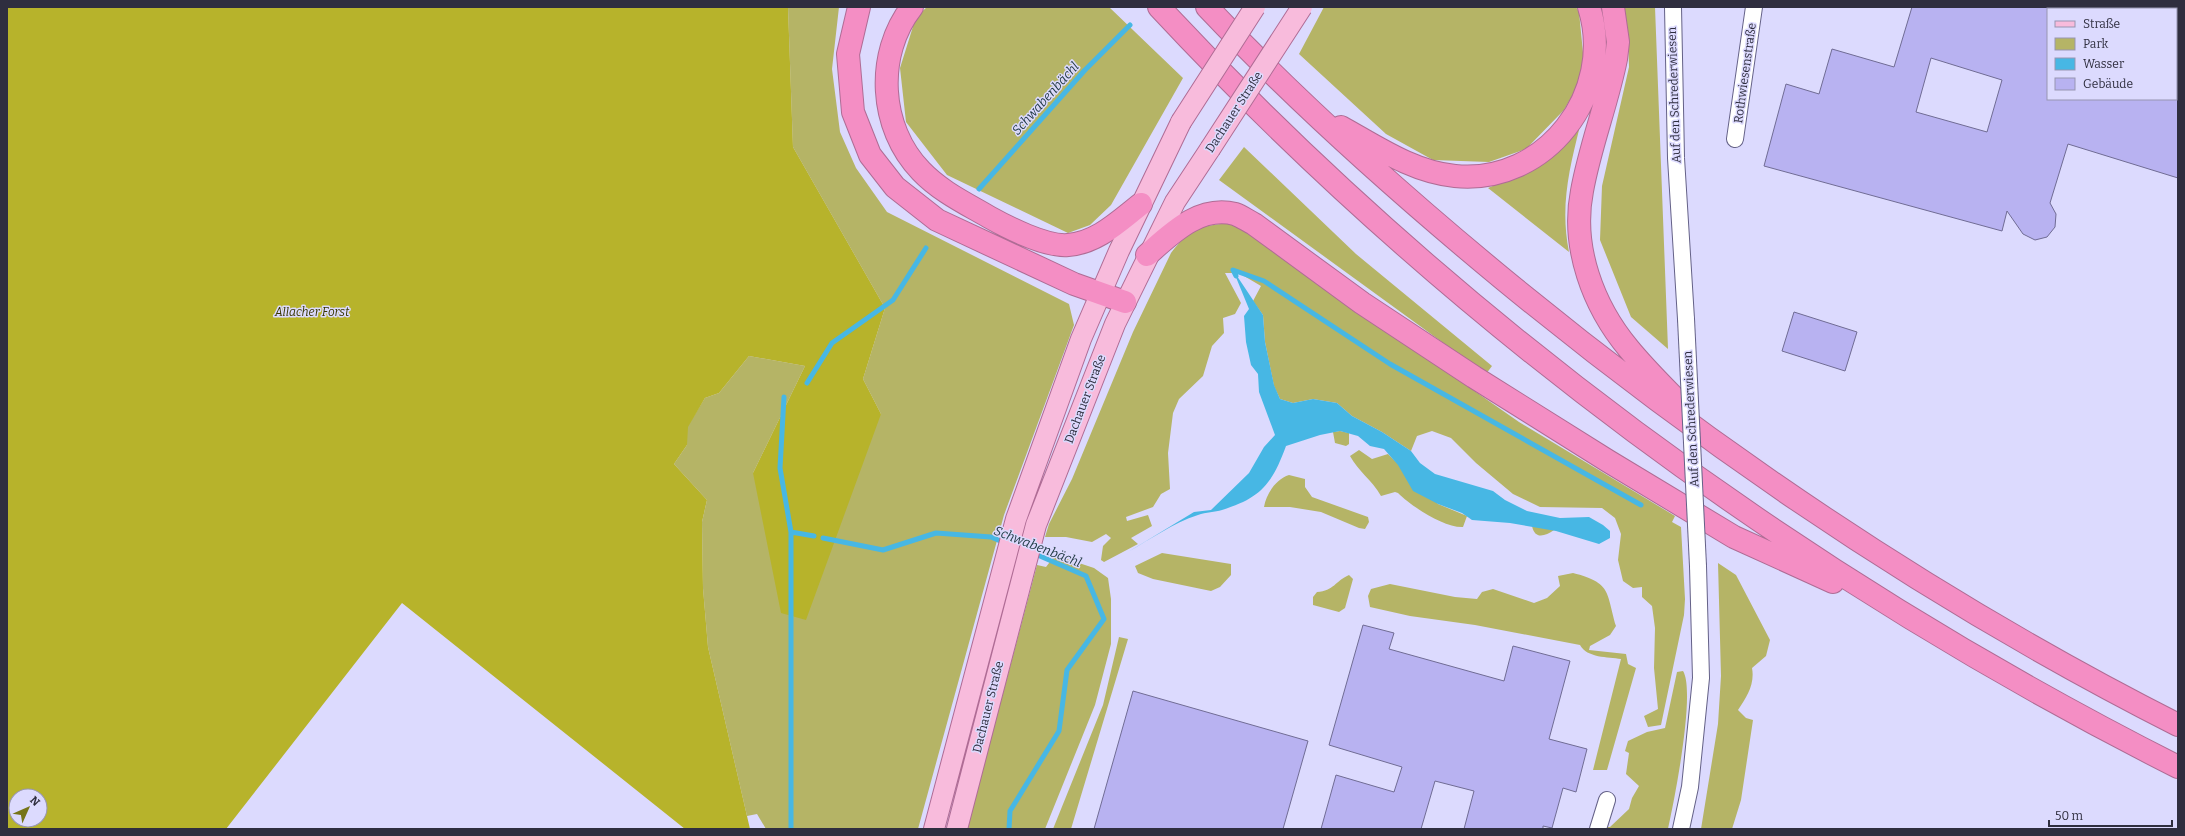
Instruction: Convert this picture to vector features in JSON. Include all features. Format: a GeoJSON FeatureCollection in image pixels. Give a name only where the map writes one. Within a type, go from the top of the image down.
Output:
{"type":"FeatureCollection","features":[{"type":"Feature","properties":{"kind":"highway"},"geometry":{"type":"LineString","coordinates":[[859,7],[848,54],[853,112],[870,155],[895,187],[937,220],[1074,284],[1101,292],[1125,302]]}},
{"type":"Feature","properties":{"kind":"highway"},"geometry":{"type":"LineString","coordinates":[[912,7],[897,30],[888,61],[886,90],[889,114],[904,149],[920,171],[944,191],[1003,225],[1056,244],[1067,245],[1084,242],[1100,235],[1141,204]]}},
{"type":"Feature","properties":{"kind":"highway"},"geometry":{"type":"LineString","coordinates":[[1143,7],[1177,26]]}},
{"type":"Feature","properties":{"kind":"highway"},"geometry":{"type":"LineString","coordinates":[[1159,7],[1291,141],[1356,202],[1432,269],[1565,378],[1640,436],[1829,567],[1914,620],[2109,732],[2178,767]]}},
{"type":"Feature","properties":{"kind":"highway"},"geometry":{"type":"LineString","coordinates":[[1207,7],[1369,164],[1491,269],[1642,390],[1723,450],[1849,535],[1927,584],[2033,647],[2178,725]]}},
{"type":"Feature","properties":{"kind":"highway"},"geometry":{"type":"LineString","coordinates":[[1315,113],[1398,158],[1441,174],[1477,176],[1516,166],[1551,144],[1576,114],[1584,100],[1593,66],[1595,43],[1589,7]]}},
{"type":"Feature","properties":{"kind":"highway"},"geometry":{"type":"LineString","coordinates":[[1613,7],[1618,42],[1616,59],[1581,193],[1580,234],[1583,261],[1602,310],[1620,338],[1723,450]]}},
{"type":"Feature","properties":{"kind":"highway"},"geometry":{"type":"LineString","coordinates":[[1147,255],[1190,221],[1212,212],[1235,214],[1254,224],[1362,302],[1474,377],[1608,461],[1734,537],[1914,620]]}},
{"type":"Feature","properties":{"kind":"main road","name":"Dachauer Straße"},"geometry":{"type":"LineString","coordinates":[[934,829],[1016,519],[1081,339],[1141,204],[1181,122],[1255,7]]}},
{"type":"Feature","properties":{"kind":"main road","name":"Dachauer Straße"},"geometry":{"type":"LineString","coordinates":[[957,829],[1036,525],[1125,302],[1147,255],[1175,202],[1302,7]]}},
{"type":"Feature","properties":{"kind":"street","name":"Auf den Schrederwiesen"},"geometry":{"type":"LineString","coordinates":[[1673,7],[1676,158],[1686,319],[1698,566],[1700,678],[1691,780],[1681,829]]}},
{"type":"Feature","properties":{"kind":"street","name":"Rothwiesenstraße"},"geometry":{"type":"LineString","coordinates":[[1735,139],[1754,7]]}},
{"type":"Feature","properties":{"kind":"street"},"geometry":{"type":"LineString","coordinates":[[1598,829],[1607,800]]}},
{"type":"Feature","properties":{"kind":"green space","name":"Allacher Forst"},"geometry":{"type":"Polygon","coordinates":[[[7,7],[788,7],[793,147],[885,308],[863,379],[881,414],[806,620],[781,613],[753,473],[805,366],[749,356],[719,393],[705,398],[688,427],[687,445],[674,464],[707,500],[702,522],[703,588],[708,647],[750,829],[685,829],[402,603],[226,829],[7,829],[7,7]]]}},
{"type":"Feature","properties":{"kind":"green space"},"geometry":{"type":"Polygon","coordinates":[[[788,7],[839,7],[832,69],[840,132],[856,168],[887,212],[1069,304],[1074,325],[1004,515],[918,829],[766,829],[757,814],[747,816],[708,647],[703,588],[702,522],[707,500],[674,464],[687,445],[687,427],[705,398],[719,393],[749,356],[805,366],[753,473],[881,414],[863,379],[885,308],[793,147],[788,7]]]}},
{"type":"Feature","properties":{"kind":"green space"},"geometry":{"type":"Polygon","coordinates":[[[927,7],[1109,7],[1183,78],[1111,205],[1090,225],[1068,233],[947,175],[906,122],[900,68],[916,17],[927,7]]]}},
{"type":"Feature","properties":{"kind":"green space"},"geometry":{"type":"Polygon","coordinates":[[[1324,7],[1576,7],[1579,12],[1585,73],[1564,110],[1526,149],[1489,162],[1433,160],[1386,134],[1299,54],[1324,7]]]}},
{"type":"Feature","properties":{"kind":"green space"},"geometry":{"type":"Polygon","coordinates":[[[1624,7],[1655,7],[1668,349],[1631,317],[1600,240],[1602,186],[1629,67],[1628,38],[1624,7]]]}},
{"type":"Feature","properties":{"kind":"green space"},"geometry":{"type":"Polygon","coordinates":[[[1580,126],[1572,158],[1567,189],[1565,220],[1569,252],[1488,188],[1539,167],[1580,126]]]}},
{"type":"Feature","properties":{"kind":"green space"},"geometry":{"type":"Polygon","coordinates":[[[1244,147],[1356,254],[1492,366],[1486,374],[1219,180],[1244,147]]]}},
{"type":"Feature","properties":{"kind":"green space"},"geometry":{"type":"Polygon","coordinates":[[[1231,223],[1249,231],[1288,261],[1519,422],[1675,516],[1672,522],[1681,527],[1685,599],[1684,615],[1661,725],[1648,727],[1644,716],[1658,709],[1654,668],[1655,628],[1652,606],[1642,597],[1642,587],[1633,588],[1623,581],[1618,560],[1621,534],[1615,518],[1602,508],[1540,507],[1513,494],[1476,463],[1451,438],[1432,431],[1417,436],[1411,451],[1382,432],[1352,416],[1337,403],[1313,399],[1293,403],[1280,399],[1274,386],[1265,342],[1263,315],[1253,301],[1261,286],[1239,273],[1225,273],[1241,303],[1235,314],[1223,318],[1224,333],[1212,346],[1203,376],[1179,399],[1173,413],[1168,453],[1170,489],[1161,494],[1153,507],[1126,517],[1127,521],[1148,515],[1152,526],[1131,538],[1138,544],[1104,562],[1101,560],[1103,546],[1111,538],[1106,534],[1092,542],[1066,537],[1045,537],[1049,524],[1072,479],[1133,332],[1171,253],[1190,233],[1212,225],[1231,223]]]}},
{"type":"Feature","properties":{"kind":"green space"},"geometry":{"type":"Polygon","coordinates":[[[1340,431],[1349,433],[1349,444],[1346,446],[1335,443],[1333,432],[1340,431]]]}},
{"type":"Feature","properties":{"kind":"green space"},"geometry":{"type":"Polygon","coordinates":[[[1359,450],[1372,459],[1388,454],[1438,504],[1467,516],[1463,527],[1447,524],[1429,516],[1404,499],[1398,493],[1395,492],[1381,496],[1350,456],[1359,450]]]}},
{"type":"Feature","properties":{"kind":"green space"},"geometry":{"type":"Polygon","coordinates":[[[1289,475],[1305,479],[1305,487],[1312,497],[1368,517],[1369,522],[1365,529],[1359,528],[1321,512],[1290,507],[1264,507],[1269,492],[1272,488],[1276,483],[1289,475]]]}},
{"type":"Feature","properties":{"kind":"green space"},"geometry":{"type":"Polygon","coordinates":[[[1532,526],[1554,530],[1541,536],[1535,533],[1532,526]]]}},
{"type":"Feature","properties":{"kind":"green space"},"geometry":{"type":"Polygon","coordinates":[[[1162,553],[1231,564],[1231,575],[1220,587],[1211,591],[1153,579],[1138,573],[1135,566],[1162,553]]]}},
{"type":"Feature","properties":{"kind":"green space"},"geometry":{"type":"Polygon","coordinates":[[[1055,555],[1094,568],[1108,578],[1111,599],[1111,644],[1095,705],[1045,829],[967,829],[1037,565],[1046,567],[1055,555]]]}},
{"type":"Feature","properties":{"kind":"green space"},"geometry":{"type":"Polygon","coordinates":[[[1718,563],[1736,575],[1770,640],[1766,656],[1752,668],[1753,674],[1751,685],[1738,710],[1746,718],[1753,720],[1741,800],[1732,829],[1701,829],[1718,724],[1721,676],[1718,563]]]}},
{"type":"Feature","properties":{"kind":"green space"},"geometry":{"type":"Polygon","coordinates":[[[1573,573],[1586,577],[1601,585],[1608,597],[1616,626],[1610,635],[1590,646],[1589,650],[1626,654],[1628,664],[1636,668],[1607,770],[1593,770],[1621,659],[1593,655],[1583,649],[1580,645],[1475,625],[1410,616],[1370,607],[1368,596],[1371,589],[1390,584],[1455,597],[1477,599],[1482,592],[1493,589],[1534,603],[1547,598],[1560,586],[1558,576],[1573,573]]]}},
{"type":"Feature","properties":{"kind":"green space"},"geometry":{"type":"Polygon","coordinates":[[[1349,575],[1353,579],[1345,608],[1339,612],[1313,605],[1313,597],[1317,592],[1331,588],[1344,577],[1349,575]]]}},
{"type":"Feature","properties":{"kind":"green space"},"geometry":{"type":"Polygon","coordinates":[[[1119,637],[1128,639],[1071,829],[1053,829],[1103,705],[1119,637]]]}},
{"type":"Feature","properties":{"kind":"green space"},"geometry":{"type":"Polygon","coordinates":[[[1683,671],[1686,682],[1686,723],[1675,796],[1668,829],[1604,829],[1605,827],[1610,827],[1629,809],[1632,798],[1639,786],[1626,774],[1629,753],[1625,751],[1628,741],[1647,732],[1665,728],[1677,672],[1683,671]]]}},
{"type":"Feature","properties":{"kind":"water"},"geometry":{"type":"Polygon","coordinates":[[[1233,270],[1263,315],[1265,342],[1274,385],[1280,399],[1293,403],[1313,399],[1337,403],[1352,416],[1382,432],[1411,451],[1420,463],[1435,474],[1493,491],[1505,500],[1527,511],[1560,518],[1589,517],[1610,531],[1610,538],[1599,544],[1556,531],[1510,523],[1472,520],[1462,513],[1438,504],[1413,491],[1398,465],[1384,449],[1370,446],[1358,436],[1340,431],[1320,435],[1286,446],[1270,480],[1256,494],[1222,510],[1189,518],[1128,552],[1194,512],[1211,510],[1249,473],[1264,447],[1275,435],[1259,392],[1258,374],[1251,365],[1246,342],[1244,316],[1249,309],[1233,270]]]}},
{"type":"Feature","properties":{"kind":"building"},"geometry":{"type":"Polygon","coordinates":[[[1912,7],[2048,7],[2047,100],[2178,99],[2178,178],[2068,144],[2050,203],[2056,214],[2055,227],[2047,237],[2035,240],[2023,234],[2007,211],[2002,231],[1764,166],[1786,84],[1819,94],[1832,49],[1894,67],[1912,7]],[[1931,58],[1916,112],[1987,132],[2002,80],[1931,58]]]}},
{"type":"Feature","properties":{"kind":"building"},"geometry":{"type":"Polygon","coordinates":[[[1794,312],[1857,332],[1845,371],[1782,351],[1794,312]]]}},
{"type":"Feature","properties":{"kind":"building"},"geometry":{"type":"Polygon","coordinates":[[[1363,625],[1394,633],[1389,649],[1504,681],[1513,646],[1570,661],[1549,739],[1587,749],[1576,792],[1563,788],[1552,828],[1543,826],[1543,829],[1464,829],[1474,791],[1435,781],[1421,829],[1321,829],[1336,775],[1394,792],[1402,767],[1329,745],[1363,625]]]}},
{"type":"Feature","properties":{"kind":"building"},"geometry":{"type":"Polygon","coordinates":[[[1133,691],[1308,741],[1283,829],[1094,829],[1133,691]]]}},
{"type":"Feature","properties":{"kind":"waterway","name":"Schwabenbächl"},"geometry":{"type":"LineString","coordinates":[[979,189],[1085,70],[1130,25]]}},
{"type":"Feature","properties":{"kind":"waterway","name":"Schwabenbächl"},"geometry":{"type":"LineString","coordinates":[[807,383],[832,343],[893,300],[926,248]]}},
{"type":"Feature","properties":{"kind":"waterway"},"geometry":{"type":"LineString","coordinates":[[1236,276],[1233,270],[1264,281],[1390,364],[1641,505]]}},
{"type":"Feature","properties":{"kind":"waterway","name":"Schwabenbächl"},"geometry":{"type":"LineString","coordinates":[[784,397],[780,468],[791,532],[814,536]]}},
{"type":"Feature","properties":{"kind":"waterway"},"geometry":{"type":"LineString","coordinates":[[791,532],[791,829]]}},
{"type":"Feature","properties":{"kind":"waterway","name":"Schwabenbächl"},"geometry":{"type":"LineString","coordinates":[[823,538],[883,550],[936,533],[991,537],[1005,543]]}},
{"type":"Feature","properties":{"kind":"waterway","name":"Schwabenbächl"},"geometry":{"type":"LineString","coordinates":[[1009,829],[1010,811],[1059,731],[1067,670],[1104,619],[1086,576],[1033,553]]}}]}
